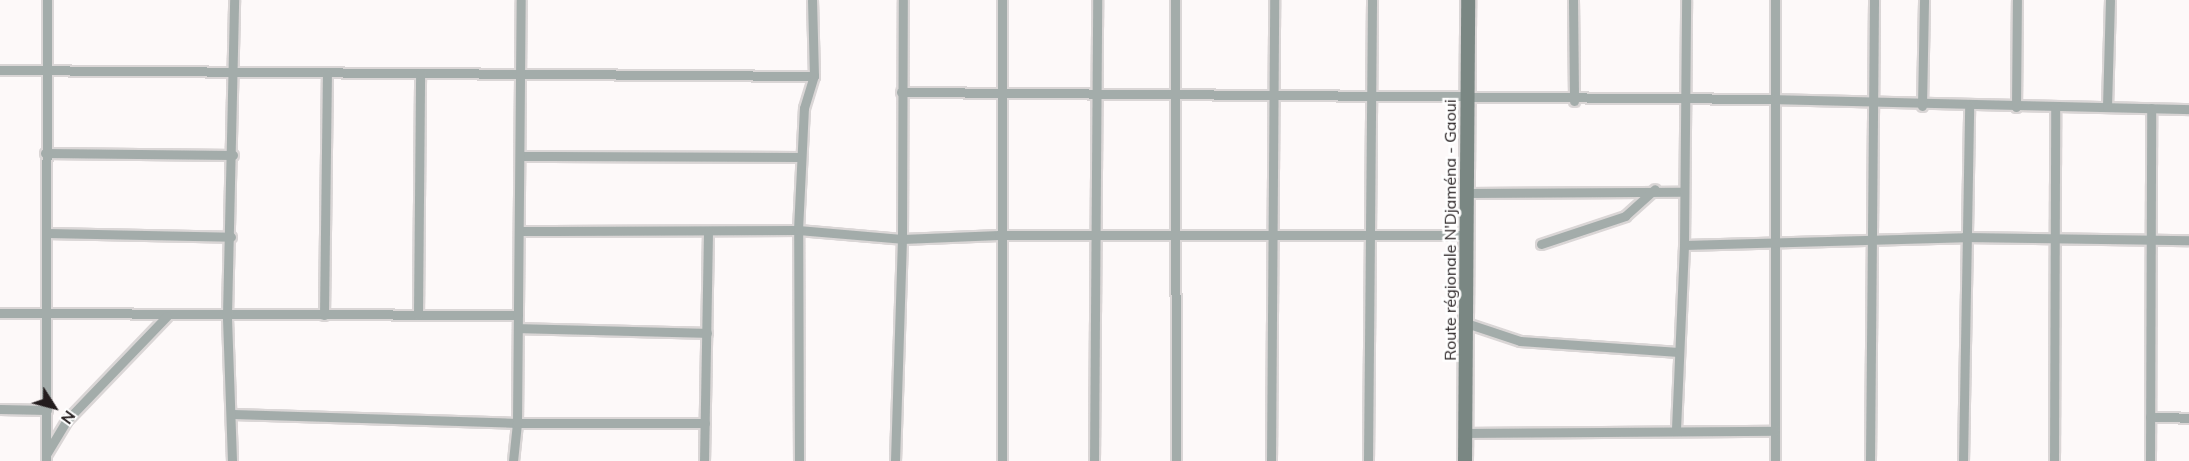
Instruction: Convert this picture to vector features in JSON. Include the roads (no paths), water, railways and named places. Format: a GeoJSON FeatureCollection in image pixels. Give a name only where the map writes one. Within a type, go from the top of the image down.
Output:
{"type":"FeatureCollection","features":[{"type":"Feature","properties":{"kind":"street"},"geometry":{"type":"LineString","coordinates":[[46,458],[47,0]]}},
{"type":"Feature","properties":{"kind":"street"},"geometry":{"type":"LineString","coordinates":[[232,461],[233,414],[227,315],[233,155],[234,0]]}},
{"type":"Feature","properties":{"kind":"street"},"geometry":{"type":"LineString","coordinates":[[513,461],[517,423],[521,0]]}},
{"type":"Feature","properties":{"kind":"street"},"geometry":{"type":"LineString","coordinates":[[799,461],[798,230],[804,108],[814,76],[812,0]]}},
{"type":"Feature","properties":{"kind":"street"},"geometry":{"type":"LineString","coordinates":[[895,461],[902,239],[903,0]]}},
{"type":"Feature","properties":{"kind":"street"},"geometry":{"type":"LineString","coordinates":[[1002,0],[999,235],[1002,461]]}},
{"type":"Feature","properties":{"kind":"street"},"geometry":{"type":"LineString","coordinates":[[1094,461],[1097,0]]}},
{"type":"Feature","properties":{"kind":"street"},"geometry":{"type":"LineString","coordinates":[[1176,0],[1174,234],[1176,461]]}},
{"type":"Feature","properties":{"kind":"street"},"geometry":{"type":"LineString","coordinates":[[1271,461],[1274,0]]}},
{"type":"Feature","properties":{"kind":"street"},"geometry":{"type":"LineString","coordinates":[[1368,461],[1372,0]]}},
{"type":"Feature","properties":{"kind":"street","name":"Route régionale N'Djaména - Gaoui"},"geometry":{"type":"LineString","coordinates":[[1465,461],[1468,0]]}},
{"type":"Feature","properties":{"kind":"street"},"geometry":{"type":"LineString","coordinates":[[1573,0],[1574,100]]}},
{"type":"Feature","properties":{"kind":"street"},"geometry":{"type":"LineString","coordinates":[[1676,429],[1684,245],[1686,0]]}},
{"type":"Feature","properties":{"kind":"street"},"geometry":{"type":"LineString","coordinates":[[1775,0],[1773,99],[1777,243],[1775,461]]}},
{"type":"Feature","properties":{"kind":"street"},"geometry":{"type":"LineString","coordinates":[[1870,461],[1874,238],[1874,0]]}},
{"type":"Feature","properties":{"kind":"street"},"geometry":{"type":"LineString","coordinates":[[1922,106],[1924,0]]}},
{"type":"Feature","properties":{"kind":"street"},"geometry":{"type":"LineString","coordinates":[[2016,107],[2017,0]]}},
{"type":"Feature","properties":{"kind":"street"},"geometry":{"type":"LineString","coordinates":[[2107,107],[2110,0]]}},
{"type":"Feature","properties":{"kind":"street"},"geometry":{"type":"LineString","coordinates":[[0,70],[46,72],[521,72],[814,76]]}},
{"type":"Feature","properties":{"kind":"street"},"geometry":{"type":"LineString","coordinates":[[324,315],[327,73]]}},
{"type":"Feature","properties":{"kind":"street"},"geometry":{"type":"LineString","coordinates":[[418,315],[420,73]]}},
{"type":"Feature","properties":{"kind":"street"},"geometry":{"type":"LineString","coordinates":[[901,92],[1175,97],[1371,95],[1467,99],[1686,101],[1773,99],[1874,105],[2189,110]]}},
{"type":"Feature","properties":{"kind":"street"},"geometry":{"type":"LineString","coordinates":[[1963,461],[1964,237],[1968,105]]}},
{"type":"Feature","properties":{"kind":"street"},"geometry":{"type":"LineString","coordinates":[[2054,461],[2055,107]]}},
{"type":"Feature","properties":{"kind":"street"},"geometry":{"type":"LineString","coordinates":[[2150,461],[2151,108]]}},
{"type":"Feature","properties":{"kind":"street"},"geometry":{"type":"LineString","coordinates":[[45,153],[233,155]]}},
{"type":"Feature","properties":{"kind":"street"},"geometry":{"type":"LineString","coordinates":[[521,156],[801,157]]}},
{"type":"Feature","properties":{"kind":"street"},"geometry":{"type":"LineString","coordinates":[[1468,193],[1655,189],[1683,192]]}},
{"type":"Feature","properties":{"kind":"street"},"geometry":{"type":"LineString","coordinates":[[1541,244],[1625,216],[1655,189]]}},
{"type":"Feature","properties":{"kind":"street"},"geometry":{"type":"LineString","coordinates":[[520,231],[798,230],[902,239],[999,235],[1468,235]]}},
{"type":"Feature","properties":{"kind":"street"},"geometry":{"type":"LineString","coordinates":[[704,461],[708,231]]}},
{"type":"Feature","properties":{"kind":"street"},"geometry":{"type":"LineString","coordinates":[[47,233],[231,237]]}},
{"type":"Feature","properties":{"kind":"street"},"geometry":{"type":"LineString","coordinates":[[1684,245],[1964,237],[2189,240]]}},
{"type":"Feature","properties":{"kind":"street"},"geometry":{"type":"LineString","coordinates":[[0,313],[167,316],[518,315]]}},
{"type":"Feature","properties":{"kind":"street"},"geometry":{"type":"LineString","coordinates":[[46,458],[67,420],[167,316]]}},
{"type":"Feature","properties":{"kind":"street"},"geometry":{"type":"LineString","coordinates":[[1466,323],[1520,340],[1679,352]]}},
{"type":"Feature","properties":{"kind":"street"},"geometry":{"type":"LineString","coordinates":[[518,328],[707,333]]}},
{"type":"Feature","properties":{"kind":"street"},"geometry":{"type":"LineString","coordinates":[[0,409],[47,410]]}},
{"type":"Feature","properties":{"kind":"street"},"geometry":{"type":"LineString","coordinates":[[233,414],[517,423],[705,423]]}},
{"type":"Feature","properties":{"kind":"street"},"geometry":{"type":"LineString","coordinates":[[2150,417],[2189,417]]}},
{"type":"Feature","properties":{"kind":"street"},"geometry":{"type":"LineString","coordinates":[[1465,433],[1676,429],[1775,431]]}}]}
